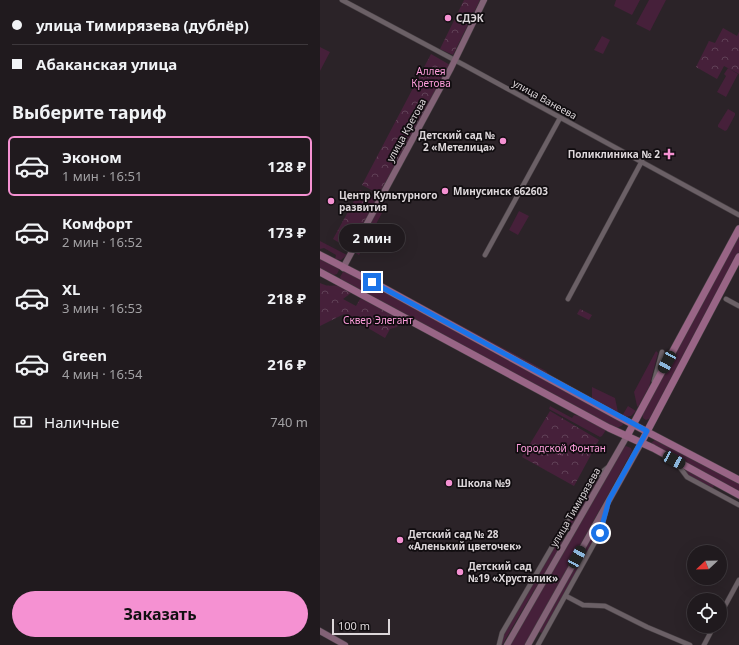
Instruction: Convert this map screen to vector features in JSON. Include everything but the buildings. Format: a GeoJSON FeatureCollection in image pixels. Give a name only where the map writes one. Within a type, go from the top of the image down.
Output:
{"type":"FeatureCollection","features":[{"type":"Feature","properties":{"kind":"main road","name":"улица Кретова"},"geometry":{"type":"LineString","coordinates":[[343,268],[454,60],[484,0]]}},
{"type":"Feature","properties":{"kind":"main road","name":"улица Тимирязева"},"geometry":{"type":"LineString","coordinates":[[507,645],[627,436],[739,229]]}},
{"type":"Feature","properties":{"kind":"main road"},"geometry":{"type":"LineString","coordinates":[[320,255],[739,480]]}},
{"type":"Feature","properties":{"kind":"main road"},"geometry":{"type":"LineString","coordinates":[[528,645],[647,431],[739,258]]}},
{"type":"Feature","properties":{"kind":"main road"},"geometry":{"type":"LineString","coordinates":[[336,280],[343,268]]}},
{"type":"Feature","properties":{"kind":"main road"},"geometry":{"type":"LineString","coordinates":[[320,272],[610,428],[739,495]]}},
{"type":"Feature","properties":{"kind":"main road"},"geometry":{"type":"LineString","coordinates":[[320,631],[345,645]]}},
{"type":"Feature","properties":{"kind":"street","name":"улица Ванеева"},"geometry":{"type":"LineString","coordinates":[[342,0],[642,161],[739,215]]}},
{"type":"Feature","properties":{"kind":"street"},"geometry":{"type":"LineString","coordinates":[[485,255],[560,118]]}},
{"type":"Feature","properties":{"kind":"street"},"geometry":{"type":"LineString","coordinates":[[568,299],[642,161]]}},
{"type":"Feature","properties":{"kind":"street"},"geometry":{"type":"LineString","coordinates":[[726,299],[739,306]]}},
{"type":"Feature","properties":{"kind":"street"},"geometry":{"type":"LineString","coordinates":[[652,389],[662,352]]}},
{"type":"Feature","properties":{"kind":"street"},"geometry":{"type":"LineString","coordinates":[[674,460],[687,477],[739,505]]}},
{"type":"Feature","properties":{"kind":"street"},"geometry":{"type":"LineString","coordinates":[[499,645],[502,633],[590,481],[610,466]]}},
{"type":"Feature","properties":{"kind":"street"},"geometry":{"type":"LineString","coordinates":[[725,473],[739,477]]}},
{"type":"Feature","properties":{"kind":"street"},"geometry":{"type":"LineString","coordinates":[[538,645],[600,533],[609,500]]}},
{"type":"Feature","properties":{"kind":"street"},"geometry":{"type":"LineString","coordinates":[[727,602],[739,580]]}},
{"type":"Feature","properties":{"kind":"street"},"geometry":{"type":"LineString","coordinates":[[566,596],[583,605],[605,606],[647,627],[690,645]]}},
{"type":"Feature","properties":{"kind":"street"},"geometry":{"type":"LineString","coordinates":[[704,645],[710,633]]}},
{"type":"Feature","properties":{"kind":"green space"},"geometry":{"type":"Polygon","coordinates":[[[464,0],[480,0],[453,55],[440,49],[464,0]]]}},
{"type":"Feature","properties":{"kind":"green space"},"geometry":{"type":"Polygon","coordinates":[[[616,0],[640,0],[632,15],[614,6],[616,0]]]}},
{"type":"Feature","properties":{"kind":"green space"},"geometry":{"type":"Polygon","coordinates":[[[649,0],[666,0],[650,31],[636,24],[649,0]]]}},
{"type":"Feature","properties":{"kind":"green space"},"geometry":{"type":"Polygon","coordinates":[[[723,28],[737,36],[739,32],[739,74],[724,66],[717,79],[696,67],[709,41],[715,43],[723,28]]]}},
{"type":"Feature","properties":{"kind":"green space"},"geometry":{"type":"Polygon","coordinates":[[[602,36],[610,40],[603,54],[594,50],[602,36]]]}},
{"type":"Feature","properties":{"kind":"green space"},"geometry":{"type":"Polygon","coordinates":[[[320,47],[330,52],[320,71],[320,47]]]}},
{"type":"Feature","properties":{"kind":"green space","name":"Аллея Кретова"},"geometry":{"type":"Polygon","coordinates":[[[431,54],[450,65],[379,194],[362,185],[431,54]]]}},
{"type":"Feature","properties":{"kind":"green space"},"geometry":{"type":"Polygon","coordinates":[[[728,68],[738,74],[726,97],[717,92],[726,76],[724,74],[728,68]]]}},
{"type":"Feature","properties":{"kind":"green space"},"geometry":{"type":"Polygon","coordinates":[[[728,109],[735,113],[735,115],[725,131],[718,127],[718,125],[728,109]]]}},
{"type":"Feature","properties":{"kind":"green space"},"geometry":{"type":"Polygon","coordinates":[[[360,190],[377,199],[350,249],[333,239],[360,190]]]}},
{"type":"Feature","properties":{"kind":"green space"},"geometry":{"type":"Polygon","coordinates":[[[381,201],[387,204],[359,255],[354,252],[381,201]]]}},
{"type":"Feature","properties":{"kind":"green space"},"geometry":{"type":"Polygon","coordinates":[[[519,211],[529,216],[518,235],[509,230],[519,211]]]}},
{"type":"Feature","properties":{"kind":"green space"},"geometry":{"type":"Polygon","coordinates":[[[739,234],[739,252],[653,415],[651,418],[646,420],[643,418],[642,413],[739,234]]]}},
{"type":"Feature","properties":{"kind":"green space"},"geometry":{"type":"Polygon","coordinates":[[[320,241],[347,255],[341,260],[335,259],[336,255],[324,248],[320,249],[320,241]]]}},
{"type":"Feature","properties":{"kind":"green space"},"geometry":{"type":"Polygon","coordinates":[[[320,258],[338,267],[339,270],[337,274],[334,275],[320,268],[320,258]]]}},
{"type":"Feature","properties":{"kind":"green space"},"geometry":{"type":"Polygon","coordinates":[[[345,271],[622,421],[623,425],[617,428],[608,424],[341,279],[340,277],[345,271]]]}},
{"type":"Feature","properties":{"kind":"green space","name":"Сквер Элегант"},"geometry":{"type":"Polygon","coordinates":[[[320,283],[341,286],[351,293],[343,299],[356,306],[360,299],[367,300],[401,320],[397,327],[390,329],[385,338],[344,314],[320,326],[320,283]]]}},
{"type":"Feature","properties":{"kind":"green space"},"geometry":{"type":"Polygon","coordinates":[[[390,290],[397,291],[546,371],[552,378],[390,290]]]}},
{"type":"Feature","properties":{"kind":"green space"},"geometry":{"type":"Polygon","coordinates":[[[580,309],[592,315],[589,320],[577,314],[580,309]]]}},
{"type":"Feature","properties":{"kind":"green space"},"geometry":{"type":"Polygon","coordinates":[[[656,351],[658,353],[649,387],[638,407],[634,392],[656,351]]]}},
{"type":"Feature","properties":{"kind":"green space"},"geometry":{"type":"Polygon","coordinates":[[[592,387],[615,398],[617,413],[592,398],[592,387]]]}},
{"type":"Feature","properties":{"kind":"green space"},"geometry":{"type":"Polygon","coordinates":[[[550,406],[572,418],[574,415],[580,416],[606,430],[600,437],[549,409],[550,406]]]}},
{"type":"Feature","properties":{"kind":"green space"},"geometry":{"type":"Polygon","coordinates":[[[628,406],[636,411],[631,416],[622,416],[628,406]]]}},
{"type":"Feature","properties":{"kind":"green space","name":"Городской Фонтан"},"geometry":{"type":"Polygon","coordinates":[[[550,411],[599,440],[574,486],[522,457],[550,411]]]}},
{"type":"Feature","properties":{"kind":"green space"},"geometry":{"type":"Polygon","coordinates":[[[655,440],[739,484],[739,492],[652,445],[651,443],[655,440]]]}},
{"type":"Feature","properties":{"kind":"green space"},"geometry":{"type":"Polygon","coordinates":[[[626,446],[631,448],[632,451],[525,645],[509,645],[623,448],[626,446]]]}},
{"type":"Feature","properties":{"kind":"green space"},"geometry":{"type":"Polygon","coordinates":[[[680,465],[708,480],[714,486],[713,488],[689,476],[680,465]]]}},
{"type":"Feature","properties":{"kind":"green space"},"geometry":{"type":"Polygon","coordinates":[[[602,475],[572,526],[566,531],[564,530],[561,536],[563,538],[561,545],[502,645],[499,645],[500,640],[590,484],[602,475]]]}},
{"type":"Feature","properties":{"kind":"green space"},"geometry":{"type":"Polygon","coordinates":[[[603,512],[599,531],[542,633],[539,632],[541,625],[603,512]]]}},
{"type":"Feature","properties":{"kind":"shaded area"},"geometry":{"type":"Polygon","coordinates":[[[558,444],[561,444],[565,448],[561,455],[555,453],[556,452],[554,451],[558,444]]]}},
{"type":"Feature","properties":{"kind":"place","name":"СДЭК"},"geometry":{"type":"Point","coordinates":[448,18]}},
{"type":"Feature","properties":{"kind":"place","name":"Детский сад № 2 «Метелица»"},"geometry":{"type":"Point","coordinates":[503,141]}},
{"type":"Feature","properties":{"kind":"place","name":"Поликлиника № 2"},"geometry":{"type":"Point","coordinates":[669,154]}},
{"type":"Feature","properties":{"kind":"place","name":"Минусинск 662603"},"geometry":{"type":"Point","coordinates":[445,191]}},
{"type":"Feature","properties":{"kind":"place","name":"Центр Культурного развития"},"geometry":{"type":"Point","coordinates":[331,201]}},
{"type":"Feature","properties":{"kind":"place","name":"Школа №9"},"geometry":{"type":"Point","coordinates":[449,483]}},
{"type":"Feature","properties":{"kind":"place","name":"Детский сад № 28 «Аленький цветочек»"},"geometry":{"type":"Point","coordinates":[400,540]}},
{"type":"Feature","properties":{"kind":"place","name":"Детский сад №19 «Хрусталик»"},"geometry":{"type":"Point","coordinates":[460,572]}},
{"type":"Feature","properties":{"kind":"route"},"geometry":{"type":"LineString","coordinates":[[372,282],[647,431],[609,500],[600,533]]}}]}
